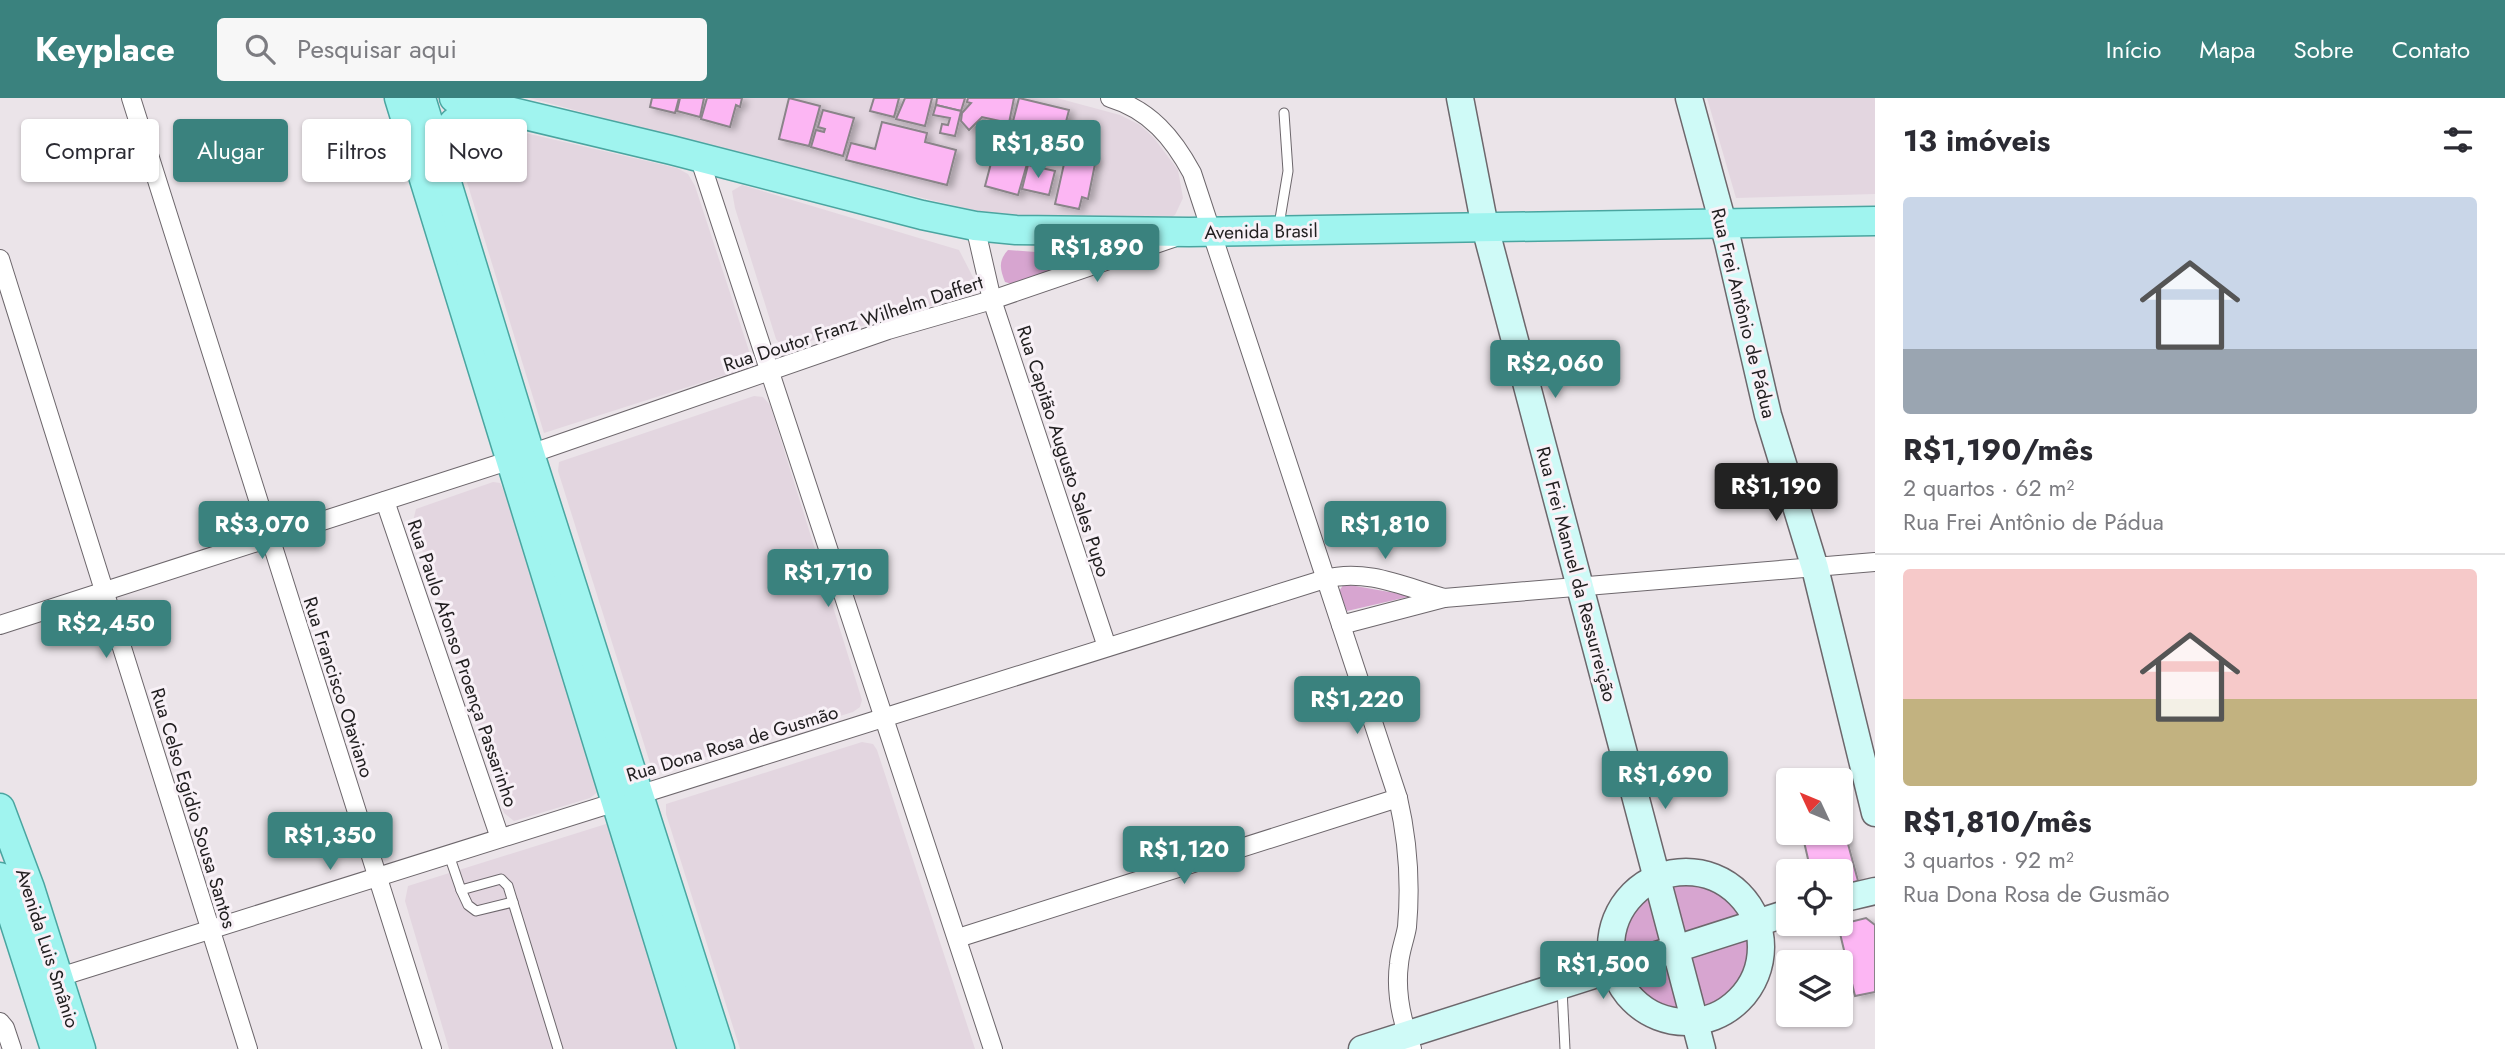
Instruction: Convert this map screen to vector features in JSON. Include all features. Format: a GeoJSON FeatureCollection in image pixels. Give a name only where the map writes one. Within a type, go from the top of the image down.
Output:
{"type":"FeatureCollection","features":[{"type":"Feature","properties":{"kind":"main road"},"geometry":{"type":"LineString","coordinates":[[399,98],[520,457],[626,799],[692,1049]]}},
{"type":"Feature","properties":{"kind":"main road"},"geometry":{"type":"LineString","coordinates":[[421,98],[427,119]]}},
{"type":"Feature","properties":{"kind":"main road","name":"Avenida Brasil"},"geometry":{"type":"LineString","coordinates":[[454,98],[492,105],[975,226],[1065,232],[1201,232],[1875,221]]}},
{"type":"Feature","properties":{"kind":"main road"},"geometry":{"type":"LineString","coordinates":[[460,119],[492,105]]}},
{"type":"Feature","properties":{"kind":"main road"},"geometry":{"type":"LineString","coordinates":[[445,182],[520,457]]}},
{"type":"Feature","properties":{"kind":"main road"},"geometry":{"type":"LineString","coordinates":[[626,799],[720,1049]]}},
{"type":"Feature","properties":{"kind":"main road","name":"Avenida Luis Smânio"},"geometry":{"type":"LineString","coordinates":[[0,808],[47,981],[55,1049]]}},
{"type":"Feature","properties":{"kind":"main road","name":"Avenida Luis Smânio"},"geometry":{"type":"LineString","coordinates":[[0,877],[81,1049]]}},
{"type":"Feature","properties":{"kind":"street","name":"Rua Francisco Otaviano"},"geometry":{"type":"LineString","coordinates":[[131,98],[432,1049]]}},
{"type":"Feature","properties":{"kind":"street"},"geometry":{"type":"LineString","coordinates":[[1110,98],[1142,112],[1176,143],[1192,173],[1201,232],[1325,579],[1398,798],[1409,857],[1406,930],[1398,985],[1410,1042]]}},
{"type":"Feature","properties":{"kind":"street","name":"Rua Frei Manuel da Ressurreição"},"geometry":{"type":"LineString","coordinates":[[1460,98],[1485,227],[1659,876],[1702,1049]]}},
{"type":"Feature","properties":{"kind":"street","name":"Rua Frei Antônio de Pádua"},"geometry":{"type":"LineString","coordinates":[[1689,98],[1768,415],[1815,568],[1875,813]]}},
{"type":"Feature","properties":{"kind":"street"},"geometry":{"type":"LineString","coordinates":[[699,157],[772,371],[993,1049]]}},
{"type":"Feature","properties":{"kind":"street","name":"Rua Capitão Augusto Sales Pupo"},"geometry":{"type":"LineString","coordinates":[[975,226],[992,300],[1107,647]]}},
{"type":"Feature","properties":{"kind":"street","name":"Rua Doutor Franz Wilhelm Daffert"},"geometry":{"type":"LineString","coordinates":[[0,625],[520,457],[888,330],[992,300],[1201,232]]}},
{"type":"Feature","properties":{"kind":"street","name":"Rua Celso Egídio Sousa Santos"},"geometry":{"type":"LineString","coordinates":[[0,259],[248,1049]]}},
{"type":"Feature","properties":{"kind":"street","name":"Rua Paulo Afonso Proença Passarinho"},"geometry":{"type":"LineString","coordinates":[[385,501],[500,838]]}},
{"type":"Feature","properties":{"kind":"street","name":"Rua Dona Rosa de Gusmão"},"geometry":{"type":"LineString","coordinates":[[1341,625],[1444,598],[1875,562]]}},
{"type":"Feature","properties":{"kind":"street","name":"Rua Dona Rosa de Gusmão"},"geometry":{"type":"LineString","coordinates":[[47,981],[1325,579],[1345,574],[1363,575],[1444,598]]}},
{"type":"Feature","properties":{"kind":"street"},"geometry":{"type":"LineString","coordinates":[[958,938],[1398,798]]}},
{"type":"Feature","properties":{"kind":"street"},"geometry":{"type":"LineString","coordinates":[[1693,871],[1726,882],[1739,892],[1758,921],[1761,955],[1751,986],[1736,1004],[1717,1016],[1695,1022],[1666,1020],[1646,1011],[1629,997],[1614,971],[1612,933],[1618,915],[1635,892],[1659,876],[1693,871]]}},
{"type":"Feature","properties":{"kind":"street"},"geometry":{"type":"LineString","coordinates":[[1853,897],[1875,891]]}},
{"type":"Feature","properties":{"kind":"street"},"geometry":{"type":"LineString","coordinates":[[1362,1049],[1410,1042],[1776,916]]}},
{"type":"Feature","properties":{"kind":"street"},"geometry":{"type":"LineString","coordinates":[[0,1022],[5,1028],[12,1049]]}},
{"type":"Feature","properties":{"kind":"lane"},"geometry":{"type":"LineString","coordinates":[[1278,230],[1288,171],[1284,113]]}},
{"type":"Feature","properties":{"kind":"lane"},"geometry":{"type":"LineString","coordinates":[[449,855],[468,905],[476,911],[513,902]]}},
{"type":"Feature","properties":{"kind":"lane"},"geometry":{"type":"LineString","coordinates":[[461,890],[501,879],[508,886],[558,1049]]}},
{"type":"Feature","properties":{"kind":"lane"},"geometry":{"type":"LineString","coordinates":[[1562,988],[1565,1049]]}},
{"type":"Feature","properties":{"kind":"shaded area"},"geometry":{"type":"Polygon","coordinates":[[[530,98],[1057,98],[1120,115],[1140,125],[1154,138],[1178,170],[1183,198],[1175,215],[1166,220],[1002,217],[722,150],[530,98]]]}},
{"type":"Feature","properties":{"kind":"shaded area"},"geometry":{"type":"Polygon","coordinates":[[[1707,98],[1875,98],[1875,194],[1736,198],[1707,98]]]}},
{"type":"Feature","properties":{"kind":"shaded area"},"geometry":{"type":"Polygon","coordinates":[[[527,133],[677,168],[688,174],[695,186],[752,360],[747,368],[544,433],[467,182],[527,182],[527,133]]]}},
{"type":"Feature","properties":{"kind":"shaded area"},"geometry":{"type":"Polygon","coordinates":[[[742,185],[959,250],[976,283],[973,290],[965,296],[790,347],[782,346],[776,339],[735,208],[732,191],[742,185]]]}},
{"type":"Feature","properties":{"kind":"shaded area"},"geometry":{"type":"Polygon","coordinates":[[[1008,250],[1062,254],[1065,265],[1012,284],[1005,282],[1001,269],[1001,262],[1008,250]]]}},
{"type":"Feature","properties":{"kind":"shaded area"},"geometry":{"type":"Polygon","coordinates":[[[754,396],[763,397],[770,405],[862,700],[860,707],[853,712],[663,770],[655,769],[650,763],[558,471],[559,462],[754,396]]]}},
{"type":"Feature","properties":{"kind":"shaded area"},"geometry":{"type":"Polygon","coordinates":[[[493,482],[500,483],[504,491],[599,784],[599,791],[590,798],[514,821],[504,813],[413,521],[416,509],[493,482]]]}},
{"type":"Feature","properties":{"kind":"shaded area"},"geometry":{"type":"Polygon","coordinates":[[[1344,584],[1412,596],[1347,611],[1339,591],[1344,584]]]}},
{"type":"Feature","properties":{"kind":"shaded area"},"geometry":{"type":"Polygon","coordinates":[[[862,742],[873,744],[877,750],[975,1049],[740,1049],[666,814],[666,804],[862,742]]]}},
{"type":"Feature","properties":{"kind":"shaded area"},"geometry":{"type":"Polygon","coordinates":[[[610,824],[681,1049],[449,1049],[405,901],[408,886],[610,824]]]}},
{"type":"Feature","properties":{"kind":"shaded area"},"geometry":{"type":"Polygon","coordinates":[[[1685,863],[1718,870],[1746,888],[1764,916],[1771,949],[1764,982],[1746,1010],[1718,1028],[1685,1035],[1652,1028],[1624,1010],[1606,982],[1599,949],[1606,916],[1624,888],[1652,870],[1685,863]]]}},
{"type":"Feature","properties":{"kind":"building"},"geometry":{"type":"Polygon","coordinates":[[[652,98],[679,98],[675,113],[650,107],[652,98]]]}},
{"type":"Feature","properties":{"kind":"building"},"geometry":{"type":"Polygon","coordinates":[[[680,98],[704,98],[700,117],[677,111],[680,98]]]}},
{"type":"Feature","properties":{"kind":"building"},"geometry":{"type":"Polygon","coordinates":[[[707,98],[742,98],[740,107],[736,105],[730,127],[701,119],[707,98]]]}},
{"type":"Feature","properties":{"kind":"building"},"geometry":{"type":"Polygon","coordinates":[[[789,98],[820,106],[809,146],[779,139],[789,98]]]}},
{"type":"Feature","properties":{"kind":"building"},"geometry":{"type":"Polygon","coordinates":[[[874,98],[899,98],[894,117],[870,111],[874,98]]]}},
{"type":"Feature","properties":{"kind":"building"},"geometry":{"type":"Polygon","coordinates":[[[905,98],[932,98],[925,126],[896,119],[905,98]]]}},
{"type":"Feature","properties":{"kind":"building"},"geometry":{"type":"Polygon","coordinates":[[[937,98],[965,98],[961,111],[936,105],[937,98]]]}},
{"type":"Feature","properties":{"kind":"building"},"geometry":{"type":"Polygon","coordinates":[[[968,98],[1014,98],[1009,123],[982,117],[969,130],[961,121],[962,113],[971,103],[967,102],[968,98]]]}},
{"type":"Feature","properties":{"kind":"building"},"geometry":{"type":"Polygon","coordinates":[[[1019,98],[1069,110],[1060,145],[1010,133],[1019,98]]]}},
{"type":"Feature","properties":{"kind":"building"},"geometry":{"type":"Polygon","coordinates":[[[936,105],[961,111],[955,136],[940,133],[942,124],[948,125],[950,118],[933,115],[936,105]]]}},
{"type":"Feature","properties":{"kind":"building"},"geometry":{"type":"Polygon","coordinates":[[[823,110],[854,118],[843,156],[811,147],[816,130],[824,132],[825,129],[818,127],[823,110]]]}},
{"type":"Feature","properties":{"kind":"building"},"geometry":{"type":"Polygon","coordinates":[[[882,122],[927,133],[925,142],[956,150],[947,185],[846,160],[851,143],[875,149],[882,122]]]}},
{"type":"Feature","properties":{"kind":"building"},"geometry":{"type":"Polygon","coordinates":[[[995,148],[1029,157],[1018,195],[985,186],[995,148]]]}},
{"type":"Feature","properties":{"kind":"building"},"geometry":{"type":"Polygon","coordinates":[[[1066,155],[1096,159],[1088,199],[1082,197],[1079,209],[1055,204],[1066,155]]]}},
{"type":"Feature","properties":{"kind":"building"},"geometry":{"type":"Polygon","coordinates":[[[1028,165],[1055,171],[1049,195],[1022,189],[1028,165]]]}},
{"type":"Feature","properties":{"kind":"building"},"geometry":{"type":"Polygon","coordinates":[[[1805,845],[1848,845],[1852,859],[1808,859],[1805,845]]]}},
{"type":"Feature","properties":{"kind":"building"},"geometry":{"type":"Polygon","coordinates":[[[1853,862],[1858,881],[1853,882],[1853,862]]]}},
{"type":"Feature","properties":{"kind":"building"},"geometry":{"type":"Polygon","coordinates":[[[1866,918],[1875,925],[1875,992],[1855,996],[1853,950],[1844,950],[1841,936],[1853,936],[1853,921],[1866,918]]]}}]}
